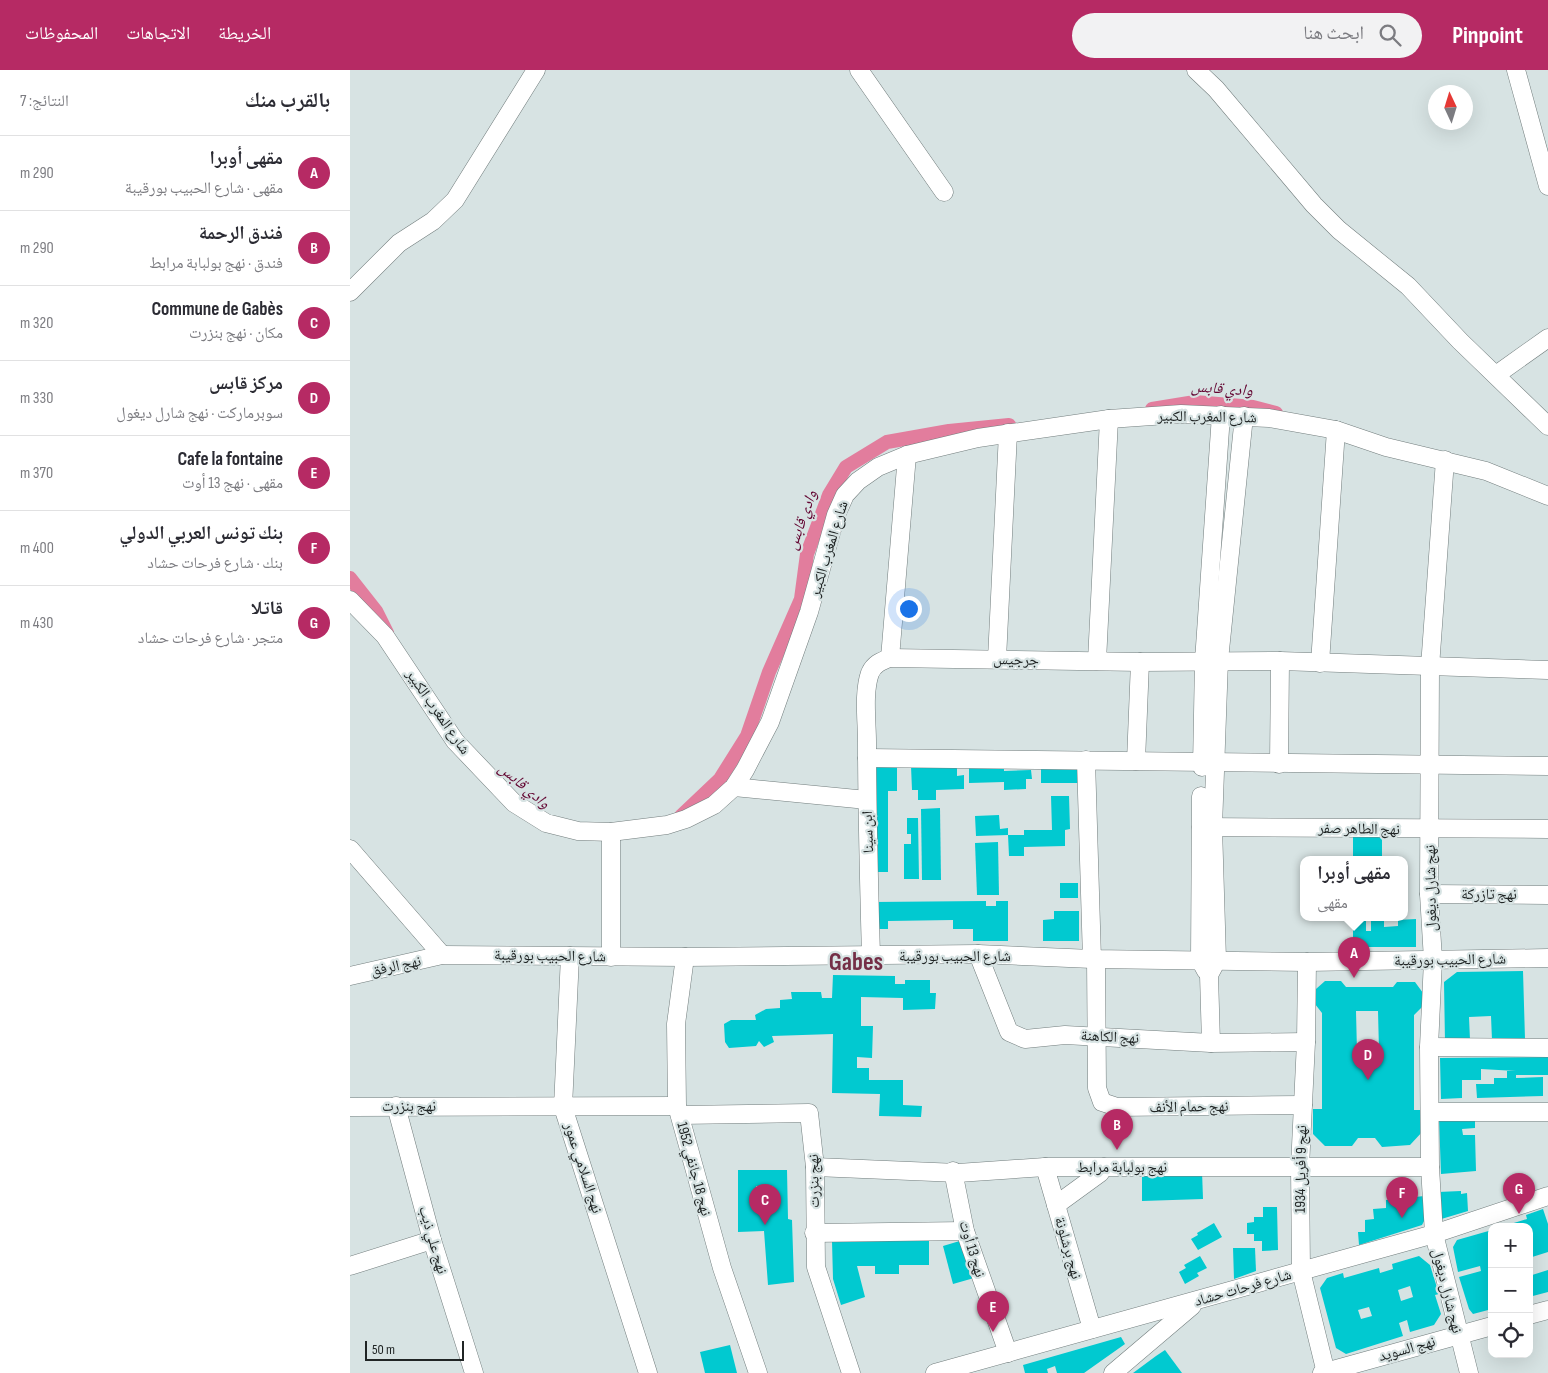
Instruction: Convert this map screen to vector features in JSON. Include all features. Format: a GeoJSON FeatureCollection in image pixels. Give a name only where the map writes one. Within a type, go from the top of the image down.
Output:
{"type":"FeatureCollection","features":[{"type":"Feature","properties":{"kind":"street"},"geometry":{"type":"LineString","coordinates":[[350,292],[399,243],[433,221],[455,200],[536,70]]}},
{"type":"Feature","properties":{"kind":"street"},"geometry":{"type":"LineString","coordinates":[[859,70],[944,192]]}},
{"type":"Feature","properties":{"kind":"street"},"geometry":{"type":"LineString","coordinates":[[1516,70],[1548,186]]}},
{"type":"Feature","properties":{"kind":"street"},"geometry":{"type":"LineString","coordinates":[[1198,71],[1216,89],[1314,205],[1339,230],[1408,286],[1460,341],[1548,426]]}},
{"type":"Feature","properties":{"kind":"street"},"geometry":{"type":"LineString","coordinates":[[1496,374],[1548,338]]}},
{"type":"Feature","properties":{"kind":"street","name":"شارع المغرب الكبير"},"geometry":{"type":"LineString","coordinates":[[350,600],[390,644],[454,742],[514,803],[546,823],[578,830],[611,832],[667,825],[686,819],[714,805],[734,788],[770,722],[809,612],[836,515],[845,496],[858,481],[878,467],[907,455],[1008,433],[1109,419],[1181,414],[1244,416],[1289,421],[1336,430],[1386,447],[1486,471],[1548,496]]}},
{"type":"Feature","properties":{"kind":"street"},"geometry":{"type":"LineString","coordinates":[[1211,1043],[1207,827],[1208,762],[1221,415]]}},
{"type":"Feature","properties":{"kind":"street"},"geometry":{"type":"LineString","coordinates":[[1212,661],[1244,416]]}},
{"type":"Feature","properties":{"kind":"street"},"geometry":{"type":"LineString","coordinates":[[1098,661],[1109,419]]}},
{"type":"Feature","properties":{"kind":"street"},"geometry":{"type":"LineString","coordinates":[[1320,663],[1336,430]]}},
{"type":"Feature","properties":{"kind":"street"},"geometry":{"type":"LineString","coordinates":[[997,660],[1008,433]]}},
{"type":"Feature","properties":{"kind":"street"},"geometry":{"type":"LineString","coordinates":[[890,658],[907,455]]}},
{"type":"Feature","properties":{"kind":"street","name":"نهج شارل ديغول"},"geometry":{"type":"LineString","coordinates":[[1445,460],[1430,667],[1429,894],[1433,960],[1429,1047],[1430,1167],[1434,1234],[1469,1373]]}},
{"type":"Feature","properties":{"kind":"street","name":"جرجيس"},"geometry":{"type":"LineString","coordinates":[[890,658],[1140,662],[1280,661],[1548,670]]}},
{"type":"Feature","properties":{"kind":"street","name":"ابن سينا"},"geometry":{"type":"LineString","coordinates":[[872,956],[866,800],[868,709],[871,672],[878,662],[890,658]]}},
{"type":"Feature","properties":{"kind":"street"},"geometry":{"type":"LineString","coordinates":[[1279,764],[1280,661]]}},
{"type":"Feature","properties":{"kind":"street"},"geometry":{"type":"LineString","coordinates":[[1136,761],[1140,662]]}},
{"type":"Feature","properties":{"kind":"street"},"geometry":{"type":"LineString","coordinates":[[867,758],[1548,766]]}},
{"type":"Feature","properties":{"kind":"street","name":"نهج حمام الأنف"},"geometry":{"type":"LineString","coordinates":[[1086,760],[1097,1088],[1102,1102],[1109,1106],[1303,1106]]}},
{"type":"Feature","properties":{"kind":"street"},"geometry":{"type":"LineString","coordinates":[[734,788],[866,800]]}},
{"type":"Feature","properties":{"kind":"street","name":"نهج الطاهر صفر"},"geometry":{"type":"LineString","coordinates":[[1207,827],[1548,829]]}},
{"type":"Feature","properties":{"kind":"street"},"geometry":{"type":"LineString","coordinates":[[611,832],[611,957]]}},
{"type":"Feature","properties":{"kind":"street"},"geometry":{"type":"LineString","coordinates":[[350,849],[442,955]]}},
{"type":"Feature","properties":{"kind":"street","name":"نهج تازركة"},"geometry":{"type":"LineString","coordinates":[[1429,894],[1548,895]]}},
{"type":"Feature","properties":{"kind":"street","name":"شارع الحبيب بورقيبة"},"geometry":{"type":"LineString","coordinates":[[442,955],[685,957],[978,954],[1094,958],[1209,965],[1548,958]]}},
{"type":"Feature","properties":{"kind":"street","name":"نهج الكاهنة"},"geometry":{"type":"LineString","coordinates":[[978,954],[1009,1032],[1025,1038],[1096,1035],[1211,1043],[1306,1042]]}},
{"type":"Feature","properties":{"kind":"street","name":"نهج الرفق"},"geometry":{"type":"LineString","coordinates":[[350,976],[442,955]]}},
{"type":"Feature","properties":{"kind":"street","name":"نهج السلامي عمور"},"geometry":{"type":"LineString","coordinates":[[570,956],[563,1107],[648,1373]]}},
{"type":"Feature","properties":{"kind":"street","name":"نهج 18 جانفي 1952"},"geometry":{"type":"LineString","coordinates":[[685,957],[676,1024],[678,1110],[722,1268],[758,1373]]}},
{"type":"Feature","properties":{"kind":"street","name":"نهج 9 أفريل 1934"},"geometry":{"type":"LineString","coordinates":[[1307,962],[1306,1042],[1300,1167],[1301,1271],[1324,1373]]}},
{"type":"Feature","properties":{"kind":"street"},"geometry":{"type":"LineString","coordinates":[[1429,1047],[1548,1048]]}},
{"type":"Feature","properties":{"kind":"street","name":"نهج علي ذيب"},"geometry":{"type":"LineString","coordinates":[[396,1106],[432,1240],[474,1373]]}},
{"type":"Feature","properties":{"kind":"street","name":"نهج بنزرت"},"geometry":{"type":"LineString","coordinates":[[350,1107],[563,1107],[809,1113],[815,1167],[814,1233],[816,1268],[851,1373]]}},
{"type":"Feature","properties":{"kind":"street"},"geometry":{"type":"LineString","coordinates":[[1430,1112],[1548,1112]]}},
{"type":"Feature","properties":{"kind":"street","name":"نهج بولبابة مرابط"},"geometry":{"type":"LineString","coordinates":[[815,1167],[954,1171],[1045,1167],[1430,1167]]}},
{"type":"Feature","properties":{"kind":"street","name":"نهج برشلونة"},"geometry":{"type":"LineString","coordinates":[[1045,1167],[1092,1329]]}},
{"type":"Feature","properties":{"kind":"street"},"geometry":{"type":"LineString","coordinates":[[1056,1205],[1100,1174],[1104,1167]]}},
{"type":"Feature","properties":{"kind":"street","name":"نهج 13 أوت"},"geometry":{"type":"LineString","coordinates":[[954,1171],[965,1231],[1008,1352]]}},
{"type":"Feature","properties":{"kind":"street","name":"شارع فرحات حشاد"},"geometry":{"type":"LineString","coordinates":[[935,1373],[1196,1302],[1434,1234],[1548,1196]]}},
{"type":"Feature","properties":{"kind":"street"},"geometry":{"type":"LineString","coordinates":[[814,1233],[965,1231]]}},
{"type":"Feature","properties":{"kind":"street"},"geometry":{"type":"LineString","coordinates":[[350,1266],[432,1240]]}},
{"type":"Feature","properties":{"kind":"street"},"geometry":{"type":"LineString","coordinates":[[1113,1373],[1196,1302]]}},
{"type":"Feature","properties":{"kind":"street"},"geometry":{"type":"LineString","coordinates":[[1533,1314],[1548,1310]]}},
{"type":"Feature","properties":{"kind":"street","name":"نهج السويد"},"geometry":{"type":"LineString","coordinates":[[1324,1373],[1488,1327]]}},
{"type":"Feature","properties":{"kind":"building"},"geometry":{"type":"Polygon","coordinates":[[[1041,762],[1077,762],[1078,783],[1041,783],[1041,762]]]}},
{"type":"Feature","properties":{"kind":"building"},"geometry":{"type":"Polygon","coordinates":[[[969,764],[1004,764],[1004,771],[1031,770],[1032,779],[1026,779],[1026,789],[1004,790],[1004,782],[969,783],[969,764]]]}},
{"type":"Feature","properties":{"kind":"building"},"geometry":{"type":"Polygon","coordinates":[[[957,765],[957,776],[964,775],[964,789],[936,790],[936,800],[918,800],[918,790],[912,790],[911,766],[957,765]]]}},
{"type":"Feature","properties":{"kind":"building"},"geometry":{"type":"Polygon","coordinates":[[[875,767],[897,767],[897,791],[888,791],[888,872],[871,872],[875,767]]]}},
{"type":"Feature","properties":{"kind":"building"},"geometry":{"type":"Polygon","coordinates":[[[1051,796],[1069,796],[1070,829],[1065,830],[1065,846],[1024,847],[1024,856],[1009,856],[1008,835],[1024,835],[1024,830],[1052,830],[1051,796]]]}},
{"type":"Feature","properties":{"kind":"building"},"geometry":{"type":"Polygon","coordinates":[[[940,808],[941,880],[922,880],[921,809],[940,808]]]}},
{"type":"Feature","properties":{"kind":"building"},"geometry":{"type":"Polygon","coordinates":[[[999,815],[1000,829],[1008,828],[1008,835],[976,836],[975,816],[999,815]]]}},
{"type":"Feature","properties":{"kind":"building"},"geometry":{"type":"Polygon","coordinates":[[[907,818],[918,818],[919,879],[904,879],[904,844],[911,844],[911,834],[907,834],[907,818]]]}},
{"type":"Feature","properties":{"kind":"building"},"geometry":{"type":"Polygon","coordinates":[[[1353,835],[1382,835],[1382,856],[1353,856],[1353,835]]]}},
{"type":"Feature","properties":{"kind":"building"},"geometry":{"type":"Polygon","coordinates":[[[998,842],[999,895],[977,895],[975,843],[998,842]]]}},
{"type":"Feature","properties":{"kind":"building"},"geometry":{"type":"Polygon","coordinates":[[[1060,883],[1078,883],[1078,898],[1060,898],[1060,883]]]}},
{"type":"Feature","properties":{"kind":"building"},"geometry":{"type":"Polygon","coordinates":[[[986,901],[986,906],[996,906],[996,901],[1008,901],[1008,941],[973,941],[973,929],[953,929],[953,920],[888,921],[888,929],[873,929],[873,902],[986,901]]]}},
{"type":"Feature","properties":{"kind":"building"},"geometry":{"type":"Polygon","coordinates":[[[1054,911],[1079,911],[1079,941],[1043,941],[1043,920],[1054,919],[1054,911]]]}},
{"type":"Feature","properties":{"kind":"building"},"geometry":{"type":"Polygon","coordinates":[[[1416,919],[1416,947],[1353,947],[1353,921],[1366,921],[1366,931],[1371,931],[1371,921],[1384,921],[1384,927],[1398,926],[1398,921],[1416,919]]]}},
{"type":"Feature","properties":{"kind":"building"},"geometry":{"type":"Polygon","coordinates":[[[1523,971],[1525,1039],[1492,1040],[1491,1016],[1469,1017],[1470,1040],[1445,1042],[1444,982],[1457,972],[1523,971]]]}},
{"type":"Feature","properties":{"kind":"building"},"geometry":{"type":"Polygon","coordinates":[[[833,975],[895,976],[895,984],[905,984],[905,980],[930,980],[930,993],[936,993],[935,1009],[903,1010],[903,998],[861,997],[861,1026],[873,1026],[872,1058],[857,1057],[857,1068],[869,1068],[869,1080],[903,1080],[903,1105],[922,1106],[921,1117],[879,1116],[880,1094],[832,1093],[833,1034],[772,1036],[774,1042],[764,1047],[759,1041],[756,1046],[729,1048],[725,1042],[724,1024],[731,1020],[756,1020],[755,1015],[766,1009],[780,1008],[780,1000],[792,999],[791,992],[821,992],[822,998],[832,998],[833,975]]]}},
{"type":"Feature","properties":{"kind":"building"},"geometry":{"type":"Polygon","coordinates":[[[1325,981],[1341,981],[1346,987],[1393,987],[1397,982],[1415,982],[1423,993],[1423,1006],[1414,1015],[1414,1110],[1422,1110],[1423,1131],[1410,1145],[1382,1147],[1375,1138],[1358,1138],[1352,1146],[1325,1146],[1313,1134],[1313,1109],[1322,1109],[1322,1013],[1315,1004],[1316,989],[1325,981]],[[1356,1011],[1357,1052],[1379,1051],[1378,1011],[1356,1011]]]}},
{"type":"Feature","properties":{"kind":"building"},"geometry":{"type":"Polygon","coordinates":[[[1548,1057],[1548,1075],[1516,1075],[1516,1078],[1543,1077],[1543,1096],[1477,1098],[1476,1084],[1494,1084],[1494,1078],[1507,1078],[1507,1071],[1516,1071],[1481,1069],[1481,1080],[1462,1080],[1462,1098],[1441,1099],[1440,1058],[1548,1057]]]}},
{"type":"Feature","properties":{"kind":"building"},"geometry":{"type":"Polygon","coordinates":[[[1475,1117],[1475,1128],[1462,1129],[1463,1135],[1475,1135],[1476,1171],[1441,1174],[1439,1118],[1475,1117]]]}},
{"type":"Feature","properties":{"kind":"building"},"geometry":{"type":"Polygon","coordinates":[[[738,1170],[787,1170],[788,1219],[792,1220],[794,1282],[768,1285],[764,1231],[738,1232],[738,1170]],[[756,1186],[757,1206],[775,1205],[773,1186],[756,1186]]]}},
{"type":"Feature","properties":{"kind":"building"},"geometry":{"type":"Polygon","coordinates":[[[1202,1171],[1203,1199],[1142,1201],[1142,1172],[1202,1171]]]}},
{"type":"Feature","properties":{"kind":"building"},"geometry":{"type":"Polygon","coordinates":[[[1461,1191],[1461,1194],[1467,1193],[1468,1211],[1438,1220],[1438,1192],[1461,1191]]]}},
{"type":"Feature","properties":{"kind":"building"},"geometry":{"type":"Polygon","coordinates":[[[1424,1196],[1425,1219],[1422,1225],[1359,1245],[1358,1232],[1365,1232],[1365,1220],[1374,1219],[1373,1209],[1386,1208],[1386,1200],[1395,1199],[1396,1207],[1407,1206],[1407,1198],[1424,1196]]]}},
{"type":"Feature","properties":{"kind":"building"},"geometry":{"type":"Polygon","coordinates":[[[1263,1207],[1277,1207],[1278,1250],[1262,1251],[1262,1241],[1254,1241],[1254,1234],[1247,1234],[1247,1223],[1254,1222],[1254,1217],[1263,1217],[1263,1207]]]}},
{"type":"Feature","properties":{"kind":"building"},"geometry":{"type":"Polygon","coordinates":[[[1543,1209],[1548,1224],[1548,1252],[1533,1257],[1533,1223],[1514,1223],[1527,1219],[1526,1215],[1543,1209]]]}},
{"type":"Feature","properties":{"kind":"building"},"geometry":{"type":"Polygon","coordinates":[[[1214,1223],[1222,1237],[1198,1250],[1191,1239],[1214,1223]]]}},
{"type":"Feature","properties":{"kind":"building"},"geometry":{"type":"Polygon","coordinates":[[[1488,1231],[1488,1310],[1473,1314],[1469,1309],[1459,1277],[1481,1271],[1480,1266],[1458,1272],[1453,1247],[1457,1240],[1488,1231]]]}},
{"type":"Feature","properties":{"kind":"building"},"geometry":{"type":"Polygon","coordinates":[[[894,1236],[894,1241],[929,1241],[929,1265],[899,1265],[899,1274],[875,1274],[875,1266],[857,1266],[865,1297],[841,1305],[833,1279],[832,1241],[894,1236]]]}},
{"type":"Feature","properties":{"kind":"building"},"geometry":{"type":"Polygon","coordinates":[[[963,1240],[974,1278],[953,1284],[943,1246],[963,1240]]]}},
{"type":"Feature","properties":{"kind":"building"},"geometry":{"type":"Polygon","coordinates":[[[1233,1248],[1255,1248],[1256,1271],[1234,1279],[1233,1248]]]}},
{"type":"Feature","properties":{"kind":"building"},"geometry":{"type":"Polygon","coordinates":[[[1200,1256],[1207,1268],[1197,1273],[1199,1276],[1185,1284],[1179,1272],[1186,1268],[1184,1265],[1200,1256]]]}},
{"type":"Feature","properties":{"kind":"building"},"geometry":{"type":"Polygon","coordinates":[[[1419,1256],[1430,1265],[1439,1294],[1435,1295],[1441,1314],[1434,1325],[1410,1332],[1407,1320],[1399,1323],[1403,1336],[1346,1354],[1336,1348],[1320,1288],[1327,1278],[1343,1273],[1344,1278],[1379,1268],[1380,1273],[1393,1269],[1392,1264],[1419,1256]],[[1410,1286],[1398,1290],[1401,1301],[1413,1297],[1410,1286]],[[1369,1307],[1358,1310],[1361,1319],[1372,1316],[1369,1307]]]}},
{"type":"Feature","properties":{"kind":"building"},"geometry":{"type":"Polygon","coordinates":[[[1548,1270],[1548,1292],[1533,1296],[1533,1275],[1548,1270]]]}},
{"type":"Feature","properties":{"kind":"building"},"geometry":{"type":"Polygon","coordinates":[[[1121,1337],[1125,1344],[1084,1373],[1057,1373],[1055,1366],[1047,1369],[1048,1373],[1025,1373],[1023,1365],[1121,1337]]]}},
{"type":"Feature","properties":{"kind":"building"},"geometry":{"type":"Polygon","coordinates":[[[730,1345],[737,1373],[705,1373],[700,1352],[730,1345]]]}},
{"type":"Feature","properties":{"kind":"building"},"geometry":{"type":"Polygon","coordinates":[[[1165,1350],[1182,1373],[1133,1373],[1156,1356],[1165,1350]]]}},
{"type":"Feature","properties":{"kind":"waterway","name":"وادي قابس"},"geometry":{"type":"LineString","coordinates":[[1152,409],[1195,402],[1253,407],[1276,413]]}},
{"type":"Feature","properties":{"kind":"waterway","name":"وادي قابس"},"geometry":{"type":"LineString","coordinates":[[681,816],[720,779],[747,736],[769,672],[801,599],[807,554],[829,495],[846,467],[887,442],[949,431],[1009,425]]}},
{"type":"Feature","properties":{"kind":"waterway","name":"وادي قابس"},"geometry":{"type":"LineString","coordinates":[[350,578],[376,611],[387,633]]}},
{"type":"Feature","properties":{"kind":"place","name":"مقهى أوبرا"},"geometry":{"type":"Point","coordinates":[1354,978]}},
{"type":"Feature","properties":{"kind":"place","name":"مركز قابس"},"geometry":{"type":"Point","coordinates":[1368,1080]}},
{"type":"Feature","properties":{"kind":"place","name":"فندق الرحمة"},"geometry":{"type":"Point","coordinates":[1117,1150]}},
{"type":"Feature","properties":{"kind":"place","name":"قاتلا"},"geometry":{"type":"Point","coordinates":[1519,1214]}},
{"type":"Feature","properties":{"kind":"place","name":"بنك تونس العربي الدولي"},"geometry":{"type":"Point","coordinates":[1402,1218]}},
{"type":"Feature","properties":{"kind":"place","name":"Commune de Gabès"},"geometry":{"type":"Point","coordinates":[765,1225]}},
{"type":"Feature","properties":{"kind":"place","name":"Cafe la fontaine"},"geometry":{"type":"Point","coordinates":[993,1332]}},
{"type":"Feature","properties":{"kind":"district","name":"Gabes"},"geometry":{"type":"Point","coordinates":[856,962]}}]}
